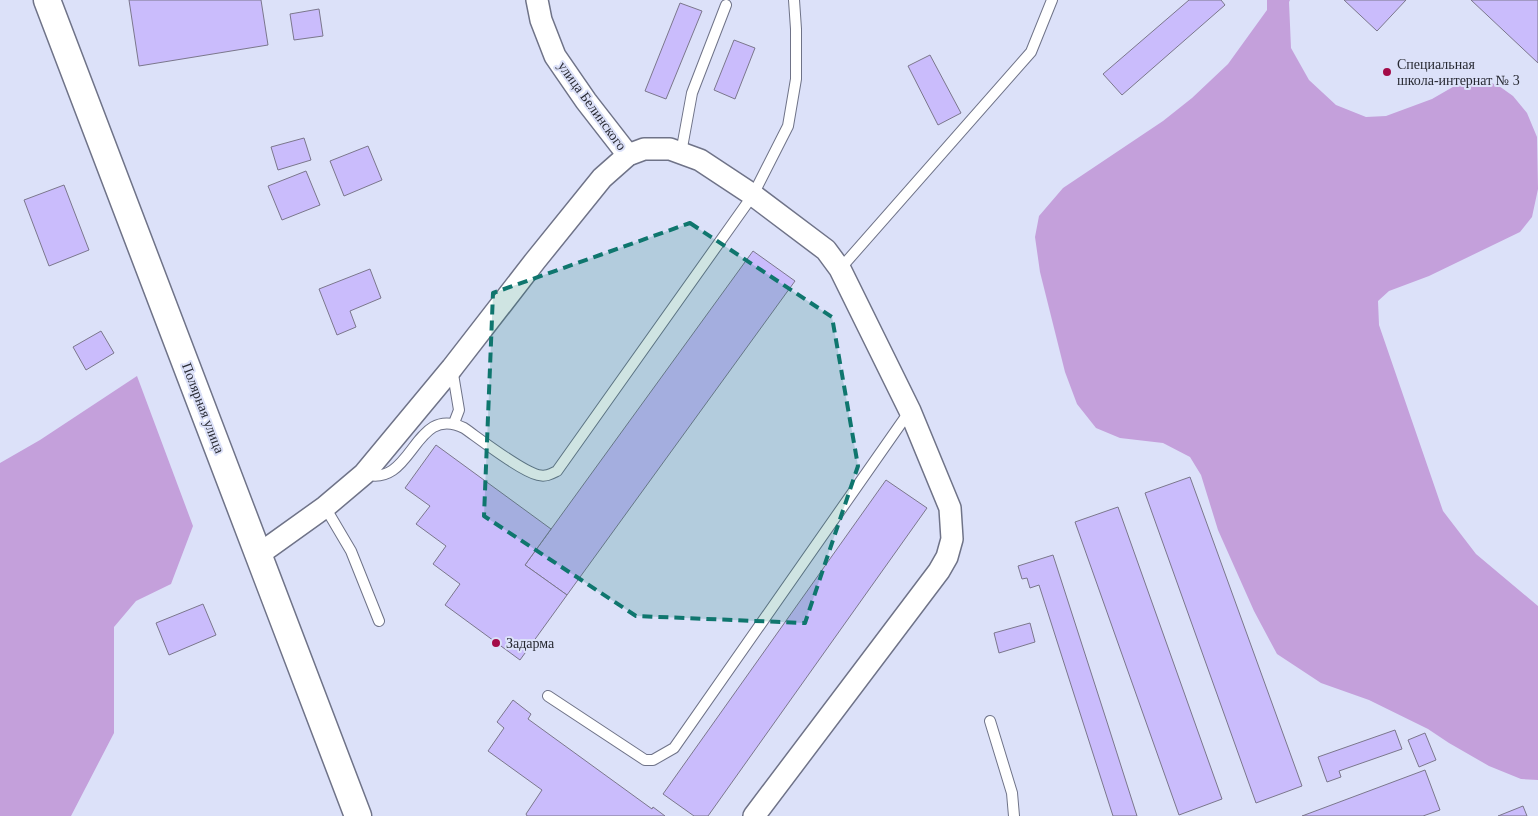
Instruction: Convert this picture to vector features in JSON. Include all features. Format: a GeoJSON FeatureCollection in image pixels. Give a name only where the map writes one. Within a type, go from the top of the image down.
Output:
{"type":"FeatureCollection","features":[{"type":"Feature","properties":{"kind":"street","name":"Полярная улица"},"geometry":{"type":"LineString","coordinates":[[47,0],[358,816]]}},
{"type":"Feature","properties":{"kind":"street","name":"улица Белинского"},"geometry":{"type":"LineString","coordinates":[[537,0],[541,20],[555,56],[586,101],[628,155]]}},
{"type":"Feature","properties":{"kind":"street"},"geometry":{"type":"LineString","coordinates":[[258,555],[325,507],[364,474],[452,368],[535,260],[602,178],[628,155],[644,149],[670,149],[700,160],[753,195],[826,250],[840,269],[910,411],[950,508],[952,539],[947,557],[754,816]]}},
{"type":"Feature","properties":{"kind":"lane"},"geometry":{"type":"LineString","coordinates":[[364,474],[375,476],[393,471],[401,464],[419,440],[433,427],[443,423],[454,423],[464,428],[526,470],[538,475],[548,475],[557,471],[753,195],[788,126],[796,79],[794,0]]}},
{"type":"Feature","properties":{"kind":"lane"},"geometry":{"type":"LineString","coordinates":[[840,269],[1031,52],[1052,0]]}},
{"type":"Feature","properties":{"kind":"lane"},"geometry":{"type":"LineString","coordinates":[[681,153],[692,93],[726,5]]}},
{"type":"Feature","properties":{"kind":"lane"},"geometry":{"type":"LineString","coordinates":[[452,368],[459,410],[454,423]]}},
{"type":"Feature","properties":{"kind":"lane"},"geometry":{"type":"LineString","coordinates":[[548,696],[645,760],[653,760],[674,748],[910,411]]}},
{"type":"Feature","properties":{"kind":"lane"},"geometry":{"type":"LineString","coordinates":[[325,507],[350,551],[379,621]]}},
{"type":"Feature","properties":{"kind":"lane"},"geometry":{"type":"LineString","coordinates":[[990,721],[1012,793],[1014,816]]}},
{"type":"Feature","properties":{"kind":"highlighted area"},"geometry":{"type":"Polygon","coordinates":[[[690,223],[832,317],[858,466],[805,623],[636,616],[484,516],[493,293],[690,223]]]}},
{"type":"Feature","properties":{"kind":"shaded area"},"geometry":{"type":"Polygon","coordinates":[[[1267,0],[1290,0],[1291,48],[1309,80],[1336,105],[1366,117],[1386,116],[1432,99],[1458,84],[1479,78],[1499,86],[1513,96],[1527,113],[1537,137],[1538,189],[1532,217],[1520,232],[1429,276],[1389,291],[1378,301],[1379,325],[1443,511],[1476,554],[1538,606],[1538,780],[1521,779],[1489,766],[1428,729],[1369,700],[1321,683],[1277,654],[1254,611],[1218,530],[1201,475],[1190,457],[1163,443],[1120,438],[1096,428],[1077,404],[1065,372],[1040,272],[1035,237],[1039,216],[1063,188],[1163,121],[1192,98],[1228,64],[1267,10],[1267,0]]]}},
{"type":"Feature","properties":{"kind":"shaded area"},"geometry":{"type":"Polygon","coordinates":[[[137,376],[193,526],[171,584],[136,601],[114,627],[114,733],[71,816],[0,816],[0,463],[40,440],[137,376]]]}},
{"type":"Feature","properties":{"kind":"building"},"geometry":{"type":"Polygon","coordinates":[[[129,0],[261,0],[268,45],[139,66],[129,0]]]}},
{"type":"Feature","properties":{"kind":"building"},"geometry":{"type":"Polygon","coordinates":[[[1189,0],[1221,0],[1225,5],[1122,95],[1103,74],[1189,0]]]}},
{"type":"Feature","properties":{"kind":"building"},"geometry":{"type":"Polygon","coordinates":[[[1344,0],[1406,0],[1377,31],[1344,0]]]}},
{"type":"Feature","properties":{"kind":"building"},"geometry":{"type":"Polygon","coordinates":[[[1471,0],[1538,0],[1538,63],[1471,0]]]}},
{"type":"Feature","properties":{"kind":"building"},"geometry":{"type":"Polygon","coordinates":[[[680,3],[702,11],[666,99],[645,91],[680,3]]]}},
{"type":"Feature","properties":{"kind":"building"},"geometry":{"type":"Polygon","coordinates":[[[319,9],[323,36],[294,40],[290,14],[319,9]]]}},
{"type":"Feature","properties":{"kind":"building"},"geometry":{"type":"Polygon","coordinates":[[[734,40],[755,48],[735,99],[714,90],[734,40]]]}},
{"type":"Feature","properties":{"kind":"building"},"geometry":{"type":"Polygon","coordinates":[[[930,55],[961,113],[938,125],[908,66],[930,55]]]}},
{"type":"Feature","properties":{"kind":"building"},"geometry":{"type":"Polygon","coordinates":[[[304,138],[311,160],[278,170],[271,147],[304,138]]]}},
{"type":"Feature","properties":{"kind":"building"},"geometry":{"type":"Polygon","coordinates":[[[368,146],[382,180],[344,196],[330,161],[368,146]]]}},
{"type":"Feature","properties":{"kind":"building"},"geometry":{"type":"Polygon","coordinates":[[[306,171],[320,205],[282,220],[268,186],[306,171]]]}},
{"type":"Feature","properties":{"kind":"building"},"geometry":{"type":"Polygon","coordinates":[[[64,185],[89,250],[49,266],[24,200],[64,185]]]}},
{"type":"Feature","properties":{"kind":"building"},"geometry":{"type":"Polygon","coordinates":[[[753,251],[795,281],[567,595],[525,565],[753,251]]]}},
{"type":"Feature","properties":{"kind":"building"},"geometry":{"type":"Polygon","coordinates":[[[370,269],[381,298],[350,311],[356,327],[337,335],[319,289],[370,269]]]}},
{"type":"Feature","properties":{"kind":"building"},"geometry":{"type":"Polygon","coordinates":[[[101,331],[114,353],[86,370],[73,347],[101,331]]]}},
{"type":"Feature","properties":{"kind":"building"},"geometry":{"type":"Polygon","coordinates":[[[436,445],[551,529],[525,565],[567,595],[520,660],[445,605],[460,584],[433,564],[446,546],[416,524],[430,506],[405,488],[436,445]]]}},
{"type":"Feature","properties":{"kind":"building"},"geometry":{"type":"Polygon","coordinates":[[[1190,477],[1302,786],[1256,803],[1145,493],[1190,477]]]}},
{"type":"Feature","properties":{"kind":"building"},"geometry":{"type":"Polygon","coordinates":[[[886,480],[927,508],[708,816],[694,816],[663,794],[886,480]]]}},
{"type":"Feature","properties":{"kind":"building"},"geometry":{"type":"Polygon","coordinates":[[[1118,507],[1222,799],[1179,815],[1075,522],[1118,507]]]}},
{"type":"Feature","properties":{"kind":"building"},"geometry":{"type":"Polygon","coordinates":[[[1053,555],[1137,816],[1113,816],[1039,585],[1030,588],[1027,578],[1022,579],[1018,566],[1053,555]]]}},
{"type":"Feature","properties":{"kind":"building"},"geometry":{"type":"Polygon","coordinates":[[[203,604],[216,635],[169,655],[156,623],[203,604]]]}},
{"type":"Feature","properties":{"kind":"building"},"geometry":{"type":"Polygon","coordinates":[[[1030,623],[1035,642],[999,653],[994,633],[1030,623]]]}},
{"type":"Feature","properties":{"kind":"building"},"geometry":{"type":"Polygon","coordinates":[[[513,700],[531,714],[528,719],[652,809],[653,807],[665,816],[527,816],[526,814],[542,790],[488,751],[504,728],[497,722],[513,700]]]}},
{"type":"Feature","properties":{"kind":"building"},"geometry":{"type":"Polygon","coordinates":[[[1395,730],[1402,749],[1339,771],[1341,777],[1327,782],[1318,757],[1395,730]]]}},
{"type":"Feature","properties":{"kind":"building"},"geometry":{"type":"Polygon","coordinates":[[[1425,733],[1436,760],[1419,767],[1408,740],[1425,733]]]}},
{"type":"Feature","properties":{"kind":"building"},"geometry":{"type":"Polygon","coordinates":[[[1425,770],[1440,810],[1423,816],[1302,816],[1425,770]]]}},
{"type":"Feature","properties":{"kind":"building"},"geometry":{"type":"Polygon","coordinates":[[[1523,806],[1527,816],[1498,816],[1523,806]]]}},
{"type":"Feature","properties":{"kind":"place","name":"Специальная школа-интернат № 3"},"geometry":{"type":"Point","coordinates":[1387,72]}},
{"type":"Feature","properties":{"kind":"place","name":"Задарма"},"geometry":{"type":"Point","coordinates":[496,643]}}]}
